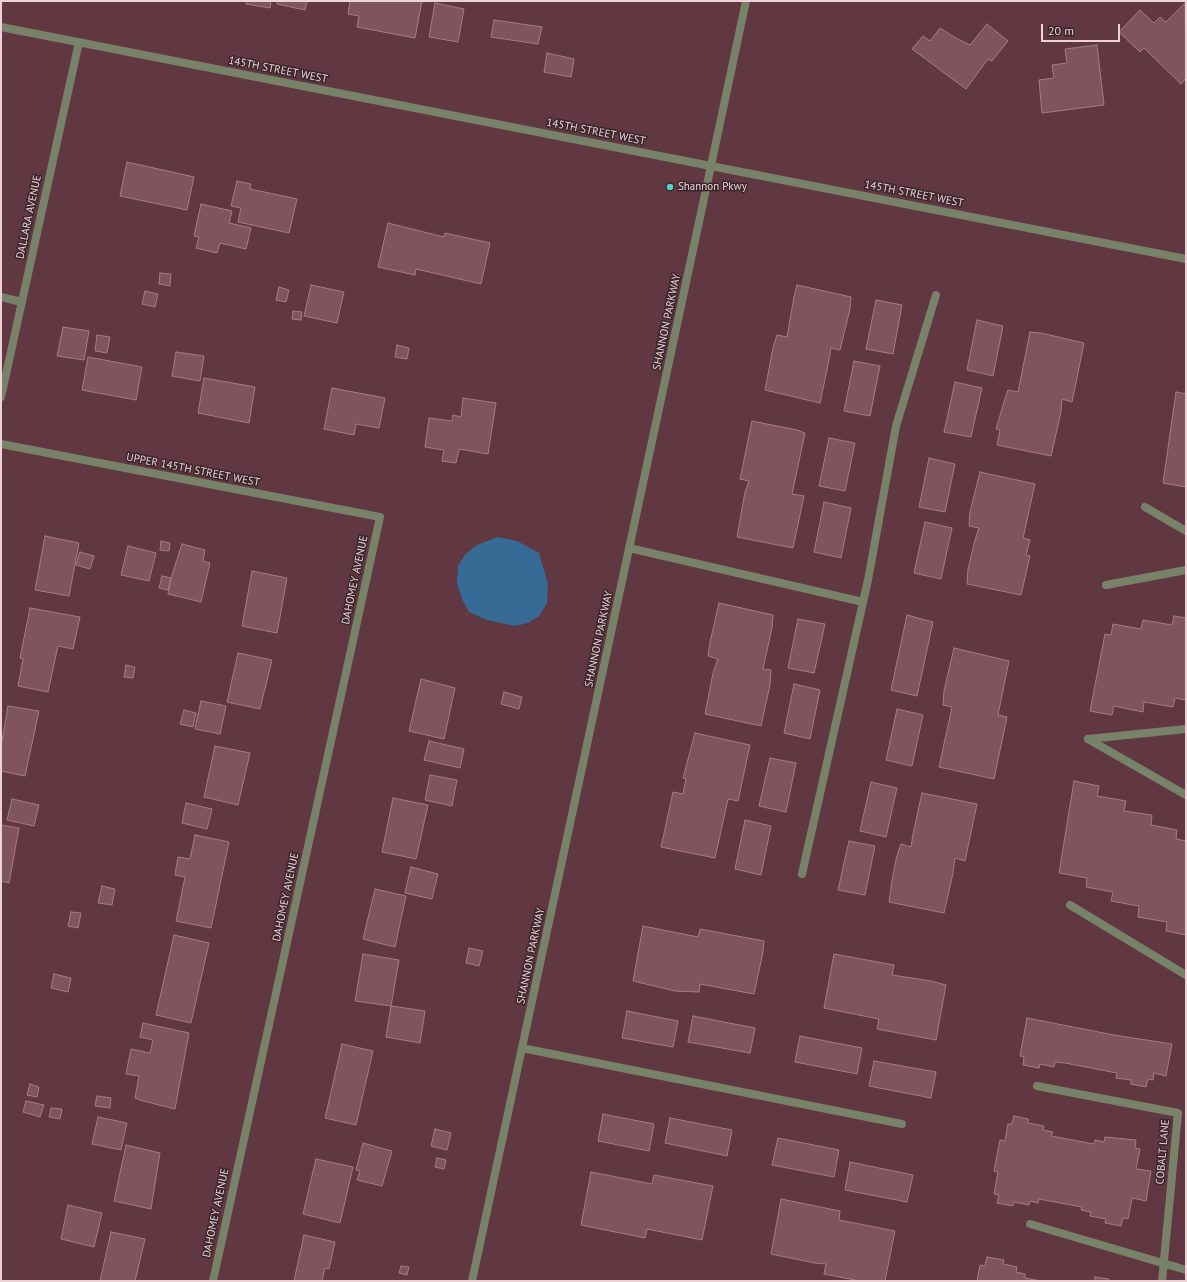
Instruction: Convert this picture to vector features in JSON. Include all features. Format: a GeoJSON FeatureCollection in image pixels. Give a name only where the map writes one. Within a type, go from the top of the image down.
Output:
{"type":"FeatureCollection","features":[{"type":"Feature","properties":{"kind":"street","name":"SHANNON PARKWAY"},"geometry":{"type":"LineString","coordinates":[[472,1281],[746,1]]}},
{"type":"Feature","properties":{"kind":"street","name":"145TH STREET WEST"},"geometry":{"type":"LineString","coordinates":[[1,27],[1186,259]]}},
{"type":"Feature","properties":{"kind":"street","name":"DALLARA AVENUE"},"geometry":{"type":"LineString","coordinates":[[1,396],[78,42]]}},
{"type":"Feature","properties":{"kind":"street"},"geometry":{"type":"LineString","coordinates":[[802,874],[863,602],[896,426],[936,295]]}},
{"type":"Feature","properties":{"kind":"street"},"geometry":{"type":"LineString","coordinates":[[1,297],[22,302]]}},
{"type":"Feature","properties":{"kind":"street","name":"UPPER 145TH STREET WEST"},"geometry":{"type":"LineString","coordinates":[[1,444],[380,517]]}},
{"type":"Feature","properties":{"kind":"street"},"geometry":{"type":"LineString","coordinates":[[1144,507],[1186,531]]}},
{"type":"Feature","properties":{"kind":"street","name":"DAHOMEY AVENUE"},"geometry":{"type":"LineString","coordinates":[[213,1281],[380,517]]}},
{"type":"Feature","properties":{"kind":"street"},"geometry":{"type":"LineString","coordinates":[[629,548],[863,602]]}},
{"type":"Feature","properties":{"kind":"street"},"geometry":{"type":"LineString","coordinates":[[1106,585],[1186,570]]}},
{"type":"Feature","properties":{"kind":"street"},"geometry":{"type":"LineString","coordinates":[[1186,729],[1088,739],[1186,795]]}},
{"type":"Feature","properties":{"kind":"street"},"geometry":{"type":"LineString","coordinates":[[1070,905],[1186,975]]}},
{"type":"Feature","properties":{"kind":"street"},"geometry":{"type":"LineString","coordinates":[[522,1048],[902,1124]]}},
{"type":"Feature","properties":{"kind":"street","name":"COBALT LANE"},"geometry":{"type":"LineString","coordinates":[[1037,1086],[1178,1113],[1162,1281]]}},
{"type":"Feature","properties":{"kind":"street"},"geometry":{"type":"LineString","coordinates":[[1030,1224],[1186,1270]]}},
{"type":"Feature","properties":{"kind":"water"},"geometry":{"type":"Polygon","coordinates":[[[498,537],[517,541],[539,553],[548,584],[547,603],[539,616],[528,623],[515,626],[487,620],[469,612],[462,599],[457,583],[458,566],[465,555],[477,545],[498,537]]]}},
{"type":"Feature","properties":{"kind":"building"},"geometry":{"type":"Polygon","coordinates":[[[247,1],[271,1],[270,8],[246,4],[247,1]]]}},
{"type":"Feature","properties":{"kind":"building"},"geometry":{"type":"Polygon","coordinates":[[[277,1],[307,1],[305,10],[277,4],[277,1]]]}},
{"type":"Feature","properties":{"kind":"building"},"geometry":{"type":"Polygon","coordinates":[[[350,1],[422,1],[415,38],[357,27],[359,16],[348,14],[350,1]]]}},
{"type":"Feature","properties":{"kind":"building"},"geometry":{"type":"Polygon","coordinates":[[[435,3],[464,9],[458,42],[429,37],[435,3]]]}},
{"type":"Feature","properties":{"kind":"building"},"geometry":{"type":"Polygon","coordinates":[[[1185,3],[1186,78],[1181,84],[1144,48],[1140,52],[1119,32],[1140,10],[1154,23],[1160,17],[1166,22],[1185,3]]]}},
{"type":"Feature","properties":{"kind":"building"},"geometry":{"type":"Polygon","coordinates":[[[494,20],[542,27],[538,44],[491,37],[494,20]]]}},
{"type":"Feature","properties":{"kind":"building"},"geometry":{"type":"Polygon","coordinates":[[[987,24],[1008,41],[992,61],[988,59],[966,89],[912,49],[923,36],[930,41],[940,28],[970,45],[987,24]]]}},
{"type":"Feature","properties":{"kind":"building"},"geometry":{"type":"Polygon","coordinates":[[[1097,45],[1104,105],[1042,113],[1039,80],[1054,78],[1052,65],[1067,63],[1065,49],[1097,45]]]}},
{"type":"Feature","properties":{"kind":"building"},"geometry":{"type":"Polygon","coordinates":[[[547,53],[574,59],[571,77],[544,72],[547,53]]]}},
{"type":"Feature","properties":{"kind":"building"},"geometry":{"type":"Polygon","coordinates":[[[127,162],[194,177],[187,210],[120,196],[127,162]]]}},
{"type":"Feature","properties":{"kind":"building"},"geometry":{"type":"Polygon","coordinates":[[[237,181],[251,184],[250,189],[297,199],[289,233],[238,222],[241,208],[231,206],[237,181]]]}},
{"type":"Feature","properties":{"kind":"building"},"geometry":{"type":"Polygon","coordinates":[[[201,204],[232,211],[229,223],[251,228],[246,249],[220,243],[217,253],[196,248],[199,237],[194,236],[201,204]]]}},
{"type":"Feature","properties":{"kind":"building"},"geometry":{"type":"Polygon","coordinates":[[[388,223],[444,237],[445,233],[490,243],[481,284],[416,269],[415,275],[378,267],[388,223]]]}},
{"type":"Feature","properties":{"kind":"building"},"geometry":{"type":"Polygon","coordinates":[[[160,273],[171,274],[170,286],[159,284],[160,273]]]}},
{"type":"Feature","properties":{"kind":"building"},"geometry":{"type":"Polygon","coordinates":[[[311,285],[344,292],[337,323],[304,316],[311,285]]]}},
{"type":"Feature","properties":{"kind":"building"},"geometry":{"type":"Polygon","coordinates":[[[797,285],[851,297],[850,309],[840,350],[831,348],[820,403],[765,390],[777,335],[787,337],[797,285]]]}},
{"type":"Feature","properties":{"kind":"building"},"geometry":{"type":"Polygon","coordinates":[[[279,287],[289,290],[286,302],[276,300],[279,287]]]}},
{"type":"Feature","properties":{"kind":"building"},"geometry":{"type":"Polygon","coordinates":[[[145,291],[158,294],[155,307],[142,304],[145,291]]]}},
{"type":"Feature","properties":{"kind":"building"},"geometry":{"type":"Polygon","coordinates":[[[876,300],[902,305],[893,354],[866,349],[876,300]]]}},
{"type":"Feature","properties":{"kind":"building"},"geometry":{"type":"Polygon","coordinates":[[[293,311],[302,312],[301,320],[292,319],[293,311]]]}},
{"type":"Feature","properties":{"kind":"building"},"geometry":{"type":"Polygon","coordinates":[[[977,320],[1003,326],[993,376],[967,370],[977,320]]]}},
{"type":"Feature","properties":{"kind":"building"},"geometry":{"type":"Polygon","coordinates":[[[63,327],[89,331],[84,360],[57,356],[63,327]]]}},
{"type":"Feature","properties":{"kind":"building"},"geometry":{"type":"Polygon","coordinates":[[[1030,332],[1041,333],[1084,343],[1072,402],[1062,399],[1061,412],[1051,456],[997,445],[1000,430],[996,429],[1008,390],[1018,392],[1030,332]]]}},
{"type":"Feature","properties":{"kind":"building"},"geometry":{"type":"Polygon","coordinates":[[[97,335],[110,337],[107,353],[95,351],[97,335]]]}},
{"type":"Feature","properties":{"kind":"building"},"geometry":{"type":"Polygon","coordinates":[[[397,345],[409,348],[407,359],[395,357],[397,345]]]}},
{"type":"Feature","properties":{"kind":"building"},"geometry":{"type":"Polygon","coordinates":[[[176,352],[204,356],[200,381],[172,376],[176,352]]]}},
{"type":"Feature","properties":{"kind":"building"},"geometry":{"type":"Polygon","coordinates":[[[88,357],[142,367],[136,400],[82,390],[88,357]]]}},
{"type":"Feature","properties":{"kind":"building"},"geometry":{"type":"Polygon","coordinates":[[[854,361],[880,366],[870,416],[844,411],[854,361]]]}},
{"type":"Feature","properties":{"kind":"building"},"geometry":{"type":"Polygon","coordinates":[[[204,378],[255,387],[249,423],[198,413],[204,378]]]}},
{"type":"Feature","properties":{"kind":"building"},"geometry":{"type":"Polygon","coordinates":[[[955,382],[982,388],[971,437],[944,432],[955,382]]]}},
{"type":"Feature","properties":{"kind":"building"},"geometry":{"type":"Polygon","coordinates":[[[332,388],[385,398],[379,428],[356,424],[354,435],[324,429],[332,388]]]}},
{"type":"Feature","properties":{"kind":"building"},"geometry":{"type":"Polygon","coordinates":[[[1176,392],[1186,394],[1186,487],[1163,483],[1176,392]]]}},
{"type":"Feature","properties":{"kind":"building"},"geometry":{"type":"Polygon","coordinates":[[[463,398],[496,403],[488,454],[459,449],[456,463],[442,461],[444,450],[425,447],[429,418],[452,421],[453,415],[461,417],[463,398]]]}},
{"type":"Feature","properties":{"kind":"building"},"geometry":{"type":"Polygon","coordinates":[[[752,421],[805,433],[792,494],[804,496],[793,548],[737,537],[745,492],[749,481],[740,479],[752,421]]]}},
{"type":"Feature","properties":{"kind":"building"},"geometry":{"type":"Polygon","coordinates":[[[829,438],[855,443],[845,491],[819,486],[829,438]]]}},
{"type":"Feature","properties":{"kind":"building"},"geometry":{"type":"Polygon","coordinates":[[[929,458],[955,464],[945,512],[919,507],[929,458]]]}},
{"type":"Feature","properties":{"kind":"building"},"geometry":{"type":"Polygon","coordinates":[[[980,472],[1035,484],[1023,538],[1030,540],[1026,555],[1030,556],[1021,595],[967,584],[968,569],[979,528],[969,526],[970,512],[980,472]]]}},
{"type":"Feature","properties":{"kind":"building"},"geometry":{"type":"Polygon","coordinates":[[[824,502],[851,508],[841,558],[814,552],[824,502]]]}},
{"type":"Feature","properties":{"kind":"building"},"geometry":{"type":"Polygon","coordinates":[[[925,522],[952,528],[941,579],[914,573],[925,522]]]}},
{"type":"Feature","properties":{"kind":"building"},"geometry":{"type":"Polygon","coordinates":[[[45,536],[79,543],[69,596],[35,590],[45,536]]]}},
{"type":"Feature","properties":{"kind":"building"},"geometry":{"type":"Polygon","coordinates":[[[161,541],[170,543],[169,551],[160,550],[161,541]]]}},
{"type":"Feature","properties":{"kind":"building"},"geometry":{"type":"Polygon","coordinates":[[[182,544],[205,550],[203,561],[210,563],[201,602],[168,594],[171,578],[182,544]]]}},
{"type":"Feature","properties":{"kind":"building"},"geometry":{"type":"Polygon","coordinates":[[[128,546],[156,553],[149,581],[121,575],[128,546]]]}},
{"type":"Feature","properties":{"kind":"building"},"geometry":{"type":"Polygon","coordinates":[[[80,552],[94,556],[90,569],[76,565],[80,552]]]}},
{"type":"Feature","properties":{"kind":"building"},"geometry":{"type":"Polygon","coordinates":[[[252,571],[287,578],[277,633],[242,626],[252,571]]]}},
{"type":"Feature","properties":{"kind":"building"},"geometry":{"type":"Polygon","coordinates":[[[162,576],[171,578],[168,590],[159,588],[162,576]]]}},
{"type":"Feature","properties":{"kind":"building"},"geometry":{"type":"Polygon","coordinates":[[[719,603],[773,615],[772,628],[763,669],[771,670],[770,685],[761,726],[705,714],[713,673],[718,659],[708,656],[719,603]]]}},
{"type":"Feature","properties":{"kind":"building"},"geometry":{"type":"Polygon","coordinates":[[[30,608],[80,617],[73,649],[58,646],[48,692],[18,686],[23,659],[20,658],[30,608]]]}},
{"type":"Feature","properties":{"kind":"building"},"geometry":{"type":"Polygon","coordinates":[[[907,615],[933,622],[917,696],[891,690],[907,615]]]}},
{"type":"Feature","properties":{"kind":"building"},"geometry":{"type":"Polygon","coordinates":[[[1174,616],[1186,618],[1186,700],[1175,698],[1173,707],[1144,702],[1143,712],[1114,706],[1112,715],[1090,711],[1105,634],[1111,635],[1113,624],[1141,629],[1143,620],[1172,625],[1174,616]]]}},
{"type":"Feature","properties":{"kind":"building"},"geometry":{"type":"Polygon","coordinates":[[[798,619],[825,624],[814,673],[788,668],[798,619]]]}},
{"type":"Feature","properties":{"kind":"building"},"geometry":{"type":"Polygon","coordinates":[[[954,648],[1009,661],[998,715],[1007,717],[994,779],[939,767],[952,707],[943,705],[944,691],[954,648]]]}},
{"type":"Feature","properties":{"kind":"building"},"geometry":{"type":"Polygon","coordinates":[[[238,653],[272,660],[260,709],[227,702],[238,653]]]}},
{"type":"Feature","properties":{"kind":"building"},"geometry":{"type":"Polygon","coordinates":[[[126,665],[135,667],[133,678],[124,677],[126,665]]]}},
{"type":"Feature","properties":{"kind":"building"},"geometry":{"type":"Polygon","coordinates":[[[421,679],[455,688],[444,739],[409,731],[421,679]]]}},
{"type":"Feature","properties":{"kind":"building"},"geometry":{"type":"Polygon","coordinates":[[[794,684],[820,690],[810,739],[784,733],[794,684]]]}},
{"type":"Feature","properties":{"kind":"building"},"geometry":{"type":"Polygon","coordinates":[[[504,692],[522,697],[519,709],[501,704],[504,692]]]}},
{"type":"Feature","properties":{"kind":"building"},"geometry":{"type":"Polygon","coordinates":[[[201,701],[226,706],[220,734],[195,729],[201,701]]]}},
{"type":"Feature","properties":{"kind":"building"},"geometry":{"type":"Polygon","coordinates":[[[8,706],[39,711],[25,776],[1,771],[1,747],[8,706]]]}},
{"type":"Feature","properties":{"kind":"building"},"geometry":{"type":"Polygon","coordinates":[[[897,709],[923,715],[912,766],[886,760],[897,709]]]}},
{"type":"Feature","properties":{"kind":"building"},"geometry":{"type":"Polygon","coordinates":[[[184,710],[196,713],[193,727],[180,724],[184,710]]]}},
{"type":"Feature","properties":{"kind":"building"},"geometry":{"type":"Polygon","coordinates":[[[695,733],[750,745],[738,801],[728,799],[715,858],[661,847],[673,792],[683,794],[686,779],[683,778],[695,733]]]}},
{"type":"Feature","properties":{"kind":"building"},"geometry":{"type":"Polygon","coordinates":[[[429,741],[464,749],[460,768],[424,760],[429,741]]]}},
{"type":"Feature","properties":{"kind":"building"},"geometry":{"type":"Polygon","coordinates":[[[215,746],[250,753],[238,805],[204,797],[215,746]]]}},
{"type":"Feature","properties":{"kind":"building"},"geometry":{"type":"Polygon","coordinates":[[[770,758],[796,763],[786,812],[759,806],[770,758]]]}},
{"type":"Feature","properties":{"kind":"building"},"geometry":{"type":"Polygon","coordinates":[[[430,775],[457,780],[452,806],[425,800],[430,775]]]}},
{"type":"Feature","properties":{"kind":"building"},"geometry":{"type":"Polygon","coordinates":[[[1074,781],[1099,786],[1097,796],[1126,801],[1124,811],[1152,815],[1151,825],[1177,830],[1176,839],[1186,841],[1186,935],[1166,931],[1167,922],[1138,917],[1139,906],[1111,901],[1113,892],[1086,887],[1087,878],[1059,873],[1074,781]]]}},
{"type":"Feature","properties":{"kind":"building"},"geometry":{"type":"Polygon","coordinates":[[[871,782],[897,788],[886,837],[860,831],[871,782]]]}},
{"type":"Feature","properties":{"kind":"building"},"geometry":{"type":"Polygon","coordinates":[[[922,793],[977,804],[965,861],[955,858],[944,913],[889,902],[896,859],[901,844],[911,847],[922,793]]]}},
{"type":"Feature","properties":{"kind":"building"},"geometry":{"type":"Polygon","coordinates":[[[393,798],[428,805],[416,859],[382,852],[393,798]]]}},
{"type":"Feature","properties":{"kind":"building"},"geometry":{"type":"Polygon","coordinates":[[[12,799],[39,805],[34,826],[7,820],[12,799]]]}},
{"type":"Feature","properties":{"kind":"building"},"geometry":{"type":"Polygon","coordinates":[[[186,803],[212,809],[207,829],[182,823],[186,803]]]}},
{"type":"Feature","properties":{"kind":"building"},"geometry":{"type":"Polygon","coordinates":[[[745,820],[771,826],[761,875],[735,869],[745,820]]]}},
{"type":"Feature","properties":{"kind":"building"},"geometry":{"type":"Polygon","coordinates":[[[1,825],[19,828],[9,883],[1,881],[1,825]]]}},
{"type":"Feature","properties":{"kind":"building"},"geometry":{"type":"Polygon","coordinates":[[[195,835],[229,842],[211,928],[176,921],[185,877],[175,875],[178,857],[190,859],[195,835]]]}},
{"type":"Feature","properties":{"kind":"building"},"geometry":{"type":"Polygon","coordinates":[[[849,841],[875,846],[865,895],[838,890],[849,841]]]}},
{"type":"Feature","properties":{"kind":"building"},"geometry":{"type":"Polygon","coordinates":[[[411,867],[438,874],[432,899],[405,893],[411,867]]]}},
{"type":"Feature","properties":{"kind":"building"},"geometry":{"type":"Polygon","coordinates":[[[102,886],[115,889],[112,905],[98,903],[102,886]]]}},
{"type":"Feature","properties":{"kind":"building"},"geometry":{"type":"Polygon","coordinates":[[[375,889],[406,896],[395,947],[363,939],[375,889]]]}},
{"type":"Feature","properties":{"kind":"building"},"geometry":{"type":"Polygon","coordinates":[[[71,912],[81,913],[78,928],[68,926],[71,912]]]}},
{"type":"Feature","properties":{"kind":"building"},"geometry":{"type":"Polygon","coordinates":[[[643,926],[698,937],[700,929],[764,941],[754,994],[700,984],[699,992],[675,991],[633,981],[643,926]]]}},
{"type":"Feature","properties":{"kind":"building"},"geometry":{"type":"Polygon","coordinates":[[[174,935],[209,943],[191,1023],[156,1015],[174,935]]]}},
{"type":"Feature","properties":{"kind":"building"},"geometry":{"type":"Polygon","coordinates":[[[469,948],[483,951],[479,966],[466,963],[469,948]]]}},
{"type":"Feature","properties":{"kind":"building"},"geometry":{"type":"Polygon","coordinates":[[[363,954],[399,960],[391,1006],[355,1001],[363,954]]]}},
{"type":"Feature","properties":{"kind":"building"},"geometry":{"type":"Polygon","coordinates":[[[834,954],[894,965],[892,975],[931,981],[946,985],[936,1040],[877,1029],[879,1019],[824,1008],[834,954]]]}},
{"type":"Feature","properties":{"kind":"building"},"geometry":{"type":"Polygon","coordinates":[[[54,974],[71,978],[68,992],[51,988],[54,974]]]}},
{"type":"Feature","properties":{"kind":"building"},"geometry":{"type":"Polygon","coordinates":[[[391,1006],[425,1011],[420,1043],[386,1037],[391,1006]]]}},
{"type":"Feature","properties":{"kind":"building"},"geometry":{"type":"Polygon","coordinates":[[[627,1011],[678,1021],[673,1047],[622,1038],[627,1011]]]}},
{"type":"Feature","properties":{"kind":"building"},"geometry":{"type":"Polygon","coordinates":[[[693,1016],[755,1028],[750,1053],[688,1042],[693,1016]]]}},
{"type":"Feature","properties":{"kind":"building"},"geometry":{"type":"Polygon","coordinates":[[[1027,1018],[1114,1035],[1172,1044],[1166,1076],[1154,1073],[1153,1080],[1148,1079],[1146,1087],[1131,1084],[1131,1080],[1116,1078],[1117,1073],[1065,1063],[1055,1062],[1054,1067],[1040,1064],[1039,1068],[1023,1065],[1024,1057],[1020,1056],[1027,1018]]]}},
{"type":"Feature","properties":{"kind":"building"},"geometry":{"type":"Polygon","coordinates":[[[143,1023],[189,1033],[175,1109],[135,1098],[139,1076],[126,1074],[131,1049],[150,1053],[153,1040],[140,1037],[143,1023]]]}},
{"type":"Feature","properties":{"kind":"building"},"geometry":{"type":"Polygon","coordinates":[[[800,1036],[862,1048],[857,1074],[795,1062],[800,1036]]]}},
{"type":"Feature","properties":{"kind":"building"},"geometry":{"type":"Polygon","coordinates":[[[342,1044],[373,1051],[356,1125],[325,1118],[342,1044]]]}},
{"type":"Feature","properties":{"kind":"building"},"geometry":{"type":"Polygon","coordinates":[[[874,1061],[936,1072],[931,1098],[869,1086],[874,1061]]]}},
{"type":"Feature","properties":{"kind":"building"},"geometry":{"type":"Polygon","coordinates":[[[30,1084],[39,1087],[37,1097],[27,1095],[30,1084]]]}},
{"type":"Feature","properties":{"kind":"building"},"geometry":{"type":"Polygon","coordinates":[[[97,1096],[111,1098],[110,1108],[95,1106],[97,1096]]]}},
{"type":"Feature","properties":{"kind":"building"},"geometry":{"type":"Polygon","coordinates":[[[26,1101],[44,1105],[40,1117],[23,1112],[26,1101]]]}},
{"type":"Feature","properties":{"kind":"building"},"geometry":{"type":"Polygon","coordinates":[[[51,1108],[62,1109],[60,1119],[49,1117],[51,1108]]]}},
{"type":"Feature","properties":{"kind":"building"},"geometry":{"type":"Polygon","coordinates":[[[603,1114],[654,1124],[649,1151],[598,1141],[603,1114]]]}},
{"type":"Feature","properties":{"kind":"building"},"geometry":{"type":"Polygon","coordinates":[[[1014,1116],[1028,1119],[1028,1123],[1044,1126],[1043,1130],[1053,1132],[1051,1136],[1094,1144],[1095,1140],[1104,1142],[1105,1137],[1136,1140],[1135,1148],[1140,1149],[1136,1169],[1151,1171],[1146,1201],[1132,1198],[1128,1219],[1123,1218],[1121,1226],[1105,1223],[1106,1219],[1090,1216],[1091,1212],[1081,1210],[1082,1207],[1039,1199],[1038,1203],[1030,1201],[1029,1205],[1014,1202],[1013,1206],[997,1203],[999,1195],[994,1194],[998,1172],[994,1171],[1000,1140],[1005,1141],[1008,1124],[1012,1124],[1014,1116]]]}},
{"type":"Feature","properties":{"kind":"building"},"geometry":{"type":"Polygon","coordinates":[[[98,1117],[127,1123],[121,1150],[92,1144],[98,1117]]]}},
{"type":"Feature","properties":{"kind":"building"},"geometry":{"type":"Polygon","coordinates":[[[670,1118],[732,1130],[727,1156],[665,1143],[670,1118]]]}},
{"type":"Feature","properties":{"kind":"building"},"geometry":{"type":"Polygon","coordinates":[[[435,1129],[451,1133],[447,1150],[431,1146],[435,1129]]]}},
{"type":"Feature","properties":{"kind":"building"},"geometry":{"type":"Polygon","coordinates":[[[778,1138],[839,1150],[834,1177],[772,1165],[778,1138]]]}},
{"type":"Feature","properties":{"kind":"building"},"geometry":{"type":"Polygon","coordinates":[[[363,1143],[392,1151],[382,1186],[357,1180],[360,1171],[356,1170],[363,1143]]]}},
{"type":"Feature","properties":{"kind":"building"},"geometry":{"type":"Polygon","coordinates":[[[126,1145],[160,1153],[151,1209],[114,1201],[126,1145]]]}},
{"type":"Feature","properties":{"kind":"building"},"geometry":{"type":"Polygon","coordinates":[[[437,1158],[446,1160],[444,1169],[435,1167],[437,1158]]]}},
{"type":"Feature","properties":{"kind":"building"},"geometry":{"type":"Polygon","coordinates":[[[316,1159],[353,1167],[340,1223],[303,1214],[316,1159]]]}},
{"type":"Feature","properties":{"kind":"building"},"geometry":{"type":"Polygon","coordinates":[[[850,1162],[913,1175],[907,1202],[845,1190],[850,1162]]]}},
{"type":"Feature","properties":{"kind":"building"},"geometry":{"type":"Polygon","coordinates":[[[591,1172],[652,1184],[654,1175],[713,1186],[702,1240],[647,1229],[645,1238],[581,1225],[591,1172]]]}},
{"type":"Feature","properties":{"kind":"building"},"geometry":{"type":"Polygon","coordinates":[[[781,1199],[840,1211],[839,1220],[895,1231],[885,1281],[860,1281],[824,1274],[826,1264],[771,1254],[781,1199]]]}},
{"type":"Feature","properties":{"kind":"building"},"geometry":{"type":"Polygon","coordinates":[[[68,1205],[102,1213],[94,1247],[61,1239],[68,1205]]]}},
{"type":"Feature","properties":{"kind":"building"},"geometry":{"type":"Polygon","coordinates":[[[111,1232],[145,1239],[135,1281],[100,1281],[111,1232]]]}},
{"type":"Feature","properties":{"kind":"building"},"geometry":{"type":"Polygon","coordinates":[[[304,1235],[335,1242],[329,1269],[325,1268],[322,1281],[294,1281],[304,1235]]]}},
{"type":"Feature","properties":{"kind":"building"},"geometry":{"type":"Polygon","coordinates":[[[987,1257],[1004,1260],[1003,1264],[1017,1267],[1016,1272],[1025,1274],[1025,1278],[1041,1281],[977,1281],[980,1265],[985,1266],[987,1257]]]}},
{"type":"Feature","properties":{"kind":"building"},"geometry":{"type":"Polygon","coordinates":[[[401,1266],[409,1267],[407,1275],[399,1273],[401,1266]]]}},
{"type":"Feature","properties":{"kind":"building"},"geometry":{"type":"Polygon","coordinates":[[[1095,1277],[1109,1279],[1109,1281],[1094,1281],[1095,1277]]]}},
{"type":"Feature","properties":{"kind":"place","name":"Shannon Pkwy"},"geometry":{"type":"Point","coordinates":[670,187]}}]}
